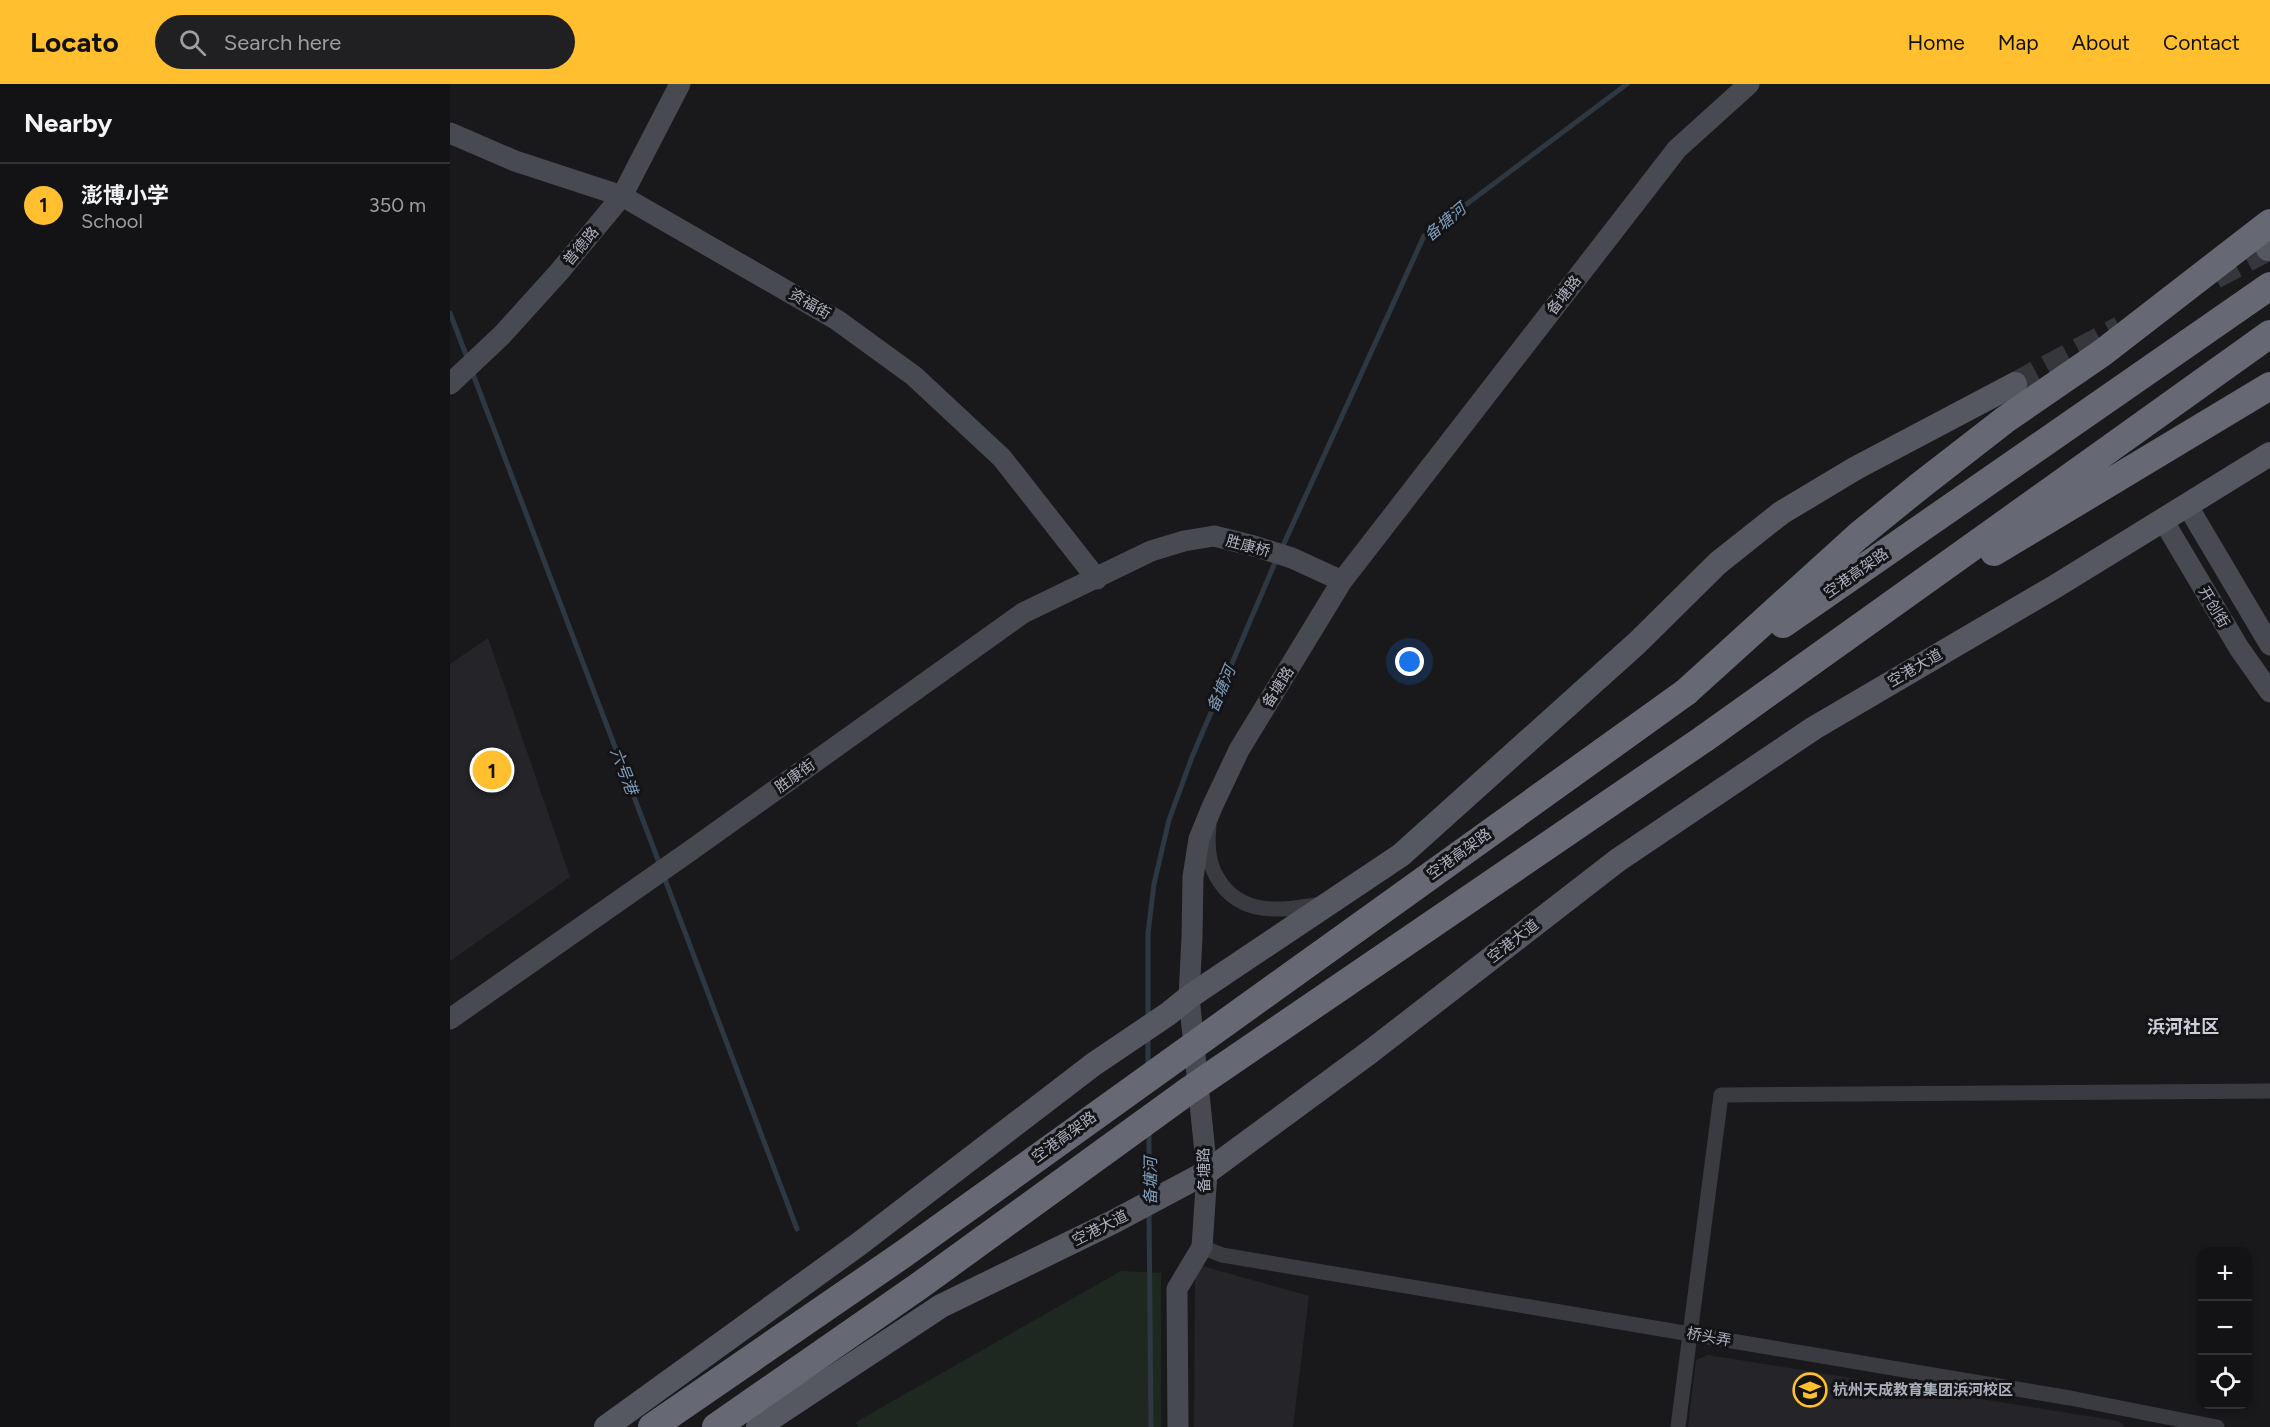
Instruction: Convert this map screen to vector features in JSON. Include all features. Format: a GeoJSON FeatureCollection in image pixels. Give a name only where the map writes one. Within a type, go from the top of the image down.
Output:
{"type":"FeatureCollection","features":[{"type":"Feature","properties":{"kind":"highway"},"geometry":{"type":"LineString","coordinates":[[1686,692],[1858,536],[2006,419],[2269,240]]}},
{"type":"Feature","properties":{"kind":"highway","name":"空港高架路"},"geometry":{"type":"LineString","coordinates":[[652,1427],[902,1255],[1686,692],[2270,286]]}},
{"type":"Feature","properties":{"kind":"highway"},"geometry":{"type":"LineString","coordinates":[[716,1427],[919,1286],[1188,1091],[1705,738],[2270,334]]}},
{"type":"Feature","properties":{"kind":"highway"},"geometry":{"type":"LineString","coordinates":[[1705,738],[1943,583],[2270,386]]}},
{"type":"Feature","properties":{"kind":"main road"},"geometry":{"type":"LineString","coordinates":[[606,1427],[859,1244],[1094,1064],[1189,997],[1401,855],[1637,643],[1718,563],[1781,513],[1856,468],[2015,384]]}},
{"type":"Feature","properties":{"kind":"main road","name":"空港大道"},"geometry":{"type":"LineString","coordinates":[[758,1427],[941,1306],[1113,1222],[1207,1172],[1370,1052],[1618,860],[1814,728],[2270,454]]}},
{"type":"Feature","properties":{"kind":"street","name":"普德路"},"geometry":{"type":"LineString","coordinates":[[450,384],[502,336],[622,196],[680,84]]}},
{"type":"Feature","properties":{"kind":"street","name":"备塘路"},"geometry":{"type":"LineString","coordinates":[[1178,1427],[1177,1288],[1202,1246],[1207,1172],[1189,997],[1193,877],[1199,839],[1212,807],[1239,750],[1342,581],[1677,149],[1740,86]]}},
{"type":"Feature","properties":{"kind":"street","name":"资福街"},"geometry":{"type":"LineString","coordinates":[[450,133],[515,161],[622,196],[837,320],[914,376],[1002,458],[1096,579]]}},
{"type":"Feature","properties":{"kind":"street","name":"开创街"},"geometry":{"type":"LineString","coordinates":[[2187,505],[2270,645]]}},
{"type":"Feature","properties":{"kind":"street","name":"开创街"},"geometry":{"type":"LineString","coordinates":[[2163,520],[2239,648],[2270,692]]}},
{"type":"Feature","properties":{"kind":"street","name":"胜康桥"},"geometry":{"type":"LineString","coordinates":[[1151,551],[1184,541],[1214,536],[1292,558],[1342,581]]}},
{"type":"Feature","properties":{"kind":"street","name":"胜康街"},"geometry":{"type":"LineString","coordinates":[[450,1019],[1023,613],[1151,551]]}},
{"type":"Feature","properties":{"kind":"street"},"geometry":{"type":"LineString","coordinates":[[1212,807],[1208,836],[1211,869],[1226,892],[1245,905],[1268,909],[1292,909],[1331,902]]}},
{"type":"Feature","properties":{"kind":"street"},"geometry":{"type":"LineString","coordinates":[[1678,1427],[1720,1095],[2270,1091]]}},
{"type":"Feature","properties":{"kind":"street","name":"桥头弄"},"geometry":{"type":"LineString","coordinates":[[1202,1246],[1222,1255],[2070,1398],[2217,1427]]}},
{"type":"Feature","properties":{"kind":"shaded area"},"geometry":{"type":"Polygon","coordinates":[[[488,638],[570,877],[450,961],[450,664],[488,638]]]}},
{"type":"Feature","properties":{"kind":"shaded area"},"geometry":{"type":"Polygon","coordinates":[[[1195,1264],[1309,1296],[1293,1427],[1194,1427],[1195,1264]]]}},
{"type":"Feature","properties":{"kind":"shaded area"},"geometry":{"type":"Polygon","coordinates":[[[1121,1271],[1161,1273],[1161,1427],[858,1427],[856,1422],[1121,1271]]]}},
{"type":"Feature","properties":{"kind":"shaded area","name":"杭州天成教育集团浜河校区"},"geometry":{"type":"Polygon","coordinates":[[[1708,1355],[2118,1421],[2125,1427],[1688,1427],[1696,1360],[1708,1355]]]}},
{"type":"Feature","properties":{"kind":"waterway","name":"备塘河"},"geometry":{"type":"LineString","coordinates":[[1281,550],[1424,236],[1627,84]]}},
{"type":"Feature","properties":{"kind":"waterway","name":"六号港"},"geometry":{"type":"LineString","coordinates":[[450,313],[468,360]]}},
{"type":"Feature","properties":{"kind":"waterway","name":"六号港"},"geometry":{"type":"LineString","coordinates":[[471,369],[660,865]]}},
{"type":"Feature","properties":{"kind":"waterway","name":"备塘河"},"geometry":{"type":"LineString","coordinates":[[1148,1020],[1148,933],[1154,884],[1169,820],[1192,757],[1277,558]]}},
{"type":"Feature","properties":{"kind":"waterway","name":"六号港"},"geometry":{"type":"LineString","coordinates":[[663,874],[797,1229]]}},
{"type":"Feature","properties":{"kind":"waterway","name":"备塘河"},"geometry":{"type":"LineString","coordinates":[[1148,1036],[1148,1065]]}},
{"type":"Feature","properties":{"kind":"waterway","name":"备塘河"},"geometry":{"type":"LineString","coordinates":[[1149,1132],[1149,1194]]}},
{"type":"Feature","properties":{"kind":"waterway","name":"备塘河"},"geometry":{"type":"LineString","coordinates":[[1149,1210],[1151,1427]]}},
{"type":"Feature","properties":{"kind":"tunnel"},"geometry":{"type":"LineString","coordinates":[[2215,277],[2268,249]]}},
{"type":"Feature","properties":{"kind":"tunnel"},"geometry":{"type":"LineString","coordinates":[[2015,384],[2120,328]]}},
{"type":"Feature","properties":{"kind":"place","name":"澎博小学"},"geometry":{"type":"Point","coordinates":[492,770]}},
{"type":"Feature","properties":{"kind":"place","name":"杭州天成教育集团浜河校区"},"geometry":{"type":"Point","coordinates":[1810,1390]}},
{"type":"Feature","properties":{"kind":"district","name":"浜河社区"},"geometry":{"type":"Point","coordinates":[2183,1027]}}]}
